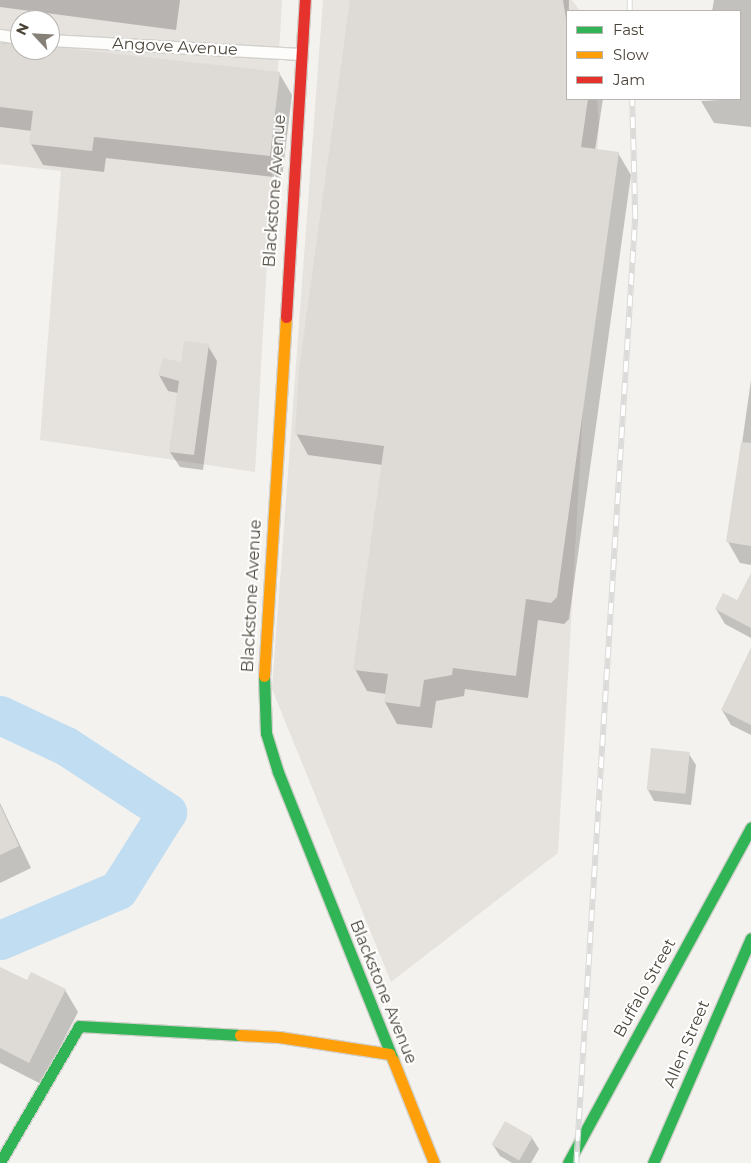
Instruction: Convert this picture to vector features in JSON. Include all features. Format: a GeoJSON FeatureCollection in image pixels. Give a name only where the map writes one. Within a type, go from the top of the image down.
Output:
{"type":"FeatureCollection","features":[{"type":"Feature","properties":{"kind":"street","name":"Blackstone Avenue"},"geometry":{"type":"LineString","coordinates":[[305,0],[264,684],[266,733],[278,772],[434,1163]]}},
{"type":"Feature","properties":{"kind":"street","name":"Buffalo Street"},"geometry":{"type":"LineString","coordinates":[[568,1163],[751,828]]}},
{"type":"Feature","properties":{"kind":"street","name":"Allen Street"},"geometry":{"type":"LineString","coordinates":[[653,1163],[751,938]]}},
{"type":"Feature","properties":{"kind":"street"},"geometry":{"type":"LineString","coordinates":[[0,1162],[79,1026],[279,1037],[390,1054]]}},
{"type":"Feature","properties":{"kind":"lane","name":"Angove Avenue"},"geometry":{"type":"LineString","coordinates":[[60,41],[301,54]]}},
{"type":"Feature","properties":{"kind":"shaded area"},"geometry":{"type":"Polygon","coordinates":[[[0,0],[282,0],[255,472],[40,440],[61,171],[0,164],[0,0]]]}},
{"type":"Feature","properties":{"kind":"shaded area"},"geometry":{"type":"Polygon","coordinates":[[[323,0],[572,0],[579,10],[566,10],[566,100],[597,100],[599,125],[558,853],[391,982],[272,689],[323,0]]]}},
{"type":"Feature","properties":{"kind":"building"},"geometry":{"type":"Polygon","coordinates":[[[350,0],[563,0],[566,19],[566,100],[588,100],[581,147],[619,152],[557,597],[551,603],[526,599],[516,676],[453,668],[452,675],[424,680],[420,707],[384,702],[388,674],[353,670],[384,446],[295,434],[299,369],[350,0]]]}},
{"type":"Feature","properties":{"kind":"building"},"geometry":{"type":"Polygon","coordinates":[[[0,43],[10,44],[10,60],[60,60],[60,48],[63,48],[280,72],[270,156],[94,137],[92,151],[29,144],[33,111],[0,107],[0,43]]]}},
{"type":"Feature","properties":{"kind":"building"},"geometry":{"type":"Polygon","coordinates":[[[184,341],[209,344],[194,455],[169,452],[179,381],[158,375],[163,358],[181,362],[184,341]]]}},
{"type":"Feature","properties":{"kind":"building"},"geometry":{"type":"Polygon","coordinates":[[[741,442],[751,443],[751,546],[726,542],[741,442]]]}},
{"type":"Feature","properties":{"kind":"building"},"geometry":{"type":"Polygon","coordinates":[[[751,573],[751,628],[715,609],[723,593],[737,600],[751,573]]]}},
{"type":"Feature","properties":{"kind":"building"},"geometry":{"type":"Polygon","coordinates":[[[751,648],[751,725],[721,710],[751,648]]]}},
{"type":"Feature","properties":{"kind":"building"},"geometry":{"type":"Polygon","coordinates":[[[651,748],[690,752],[685,794],[647,790],[651,748]]]}},
{"type":"Feature","properties":{"kind":"building"},"geometry":{"type":"Polygon","coordinates":[[[0,805],[19,846],[0,855],[0,805]]]}},
{"type":"Feature","properties":{"kind":"building"},"geometry":{"type":"Polygon","coordinates":[[[0,967],[27,980],[31,972],[66,989],[29,1063],[0,1048],[0,967]]]}},
{"type":"Feature","properties":{"kind":"building"},"geometry":{"type":"Polygon","coordinates":[[[505,1121],[533,1137],[519,1160],[492,1144],[505,1121]]]}},
{"type":"Feature","properties":{"kind":"waterway"},"geometry":{"type":"LineString","coordinates":[[0,715],[66,746],[167,812],[118,890],[0,940]]}},
{"type":"Feature","properties":{"kind":"railway"},"geometry":{"type":"LineString","coordinates":[[630,0],[630,10]]}},
{"type":"Feature","properties":{"kind":"railway"},"geometry":{"type":"LineString","coordinates":[[576,1163],[635,216],[632,100]]}},
{"type":"Feature","properties":{"kind":"traffic: fast"},"geometry":{"type":"LineString","coordinates":[[264,676],[266,733],[278,772],[393,1060]]}},
{"type":"Feature","properties":{"kind":"traffic: fast"},"geometry":{"type":"LineString","coordinates":[[568,1163],[751,828]]}},
{"type":"Feature","properties":{"kind":"traffic: fast"},"geometry":{"type":"LineString","coordinates":[[653,1163],[751,938]]}},
{"type":"Feature","properties":{"kind":"traffic: fast"},"geometry":{"type":"LineString","coordinates":[[0,1162],[79,1026],[240,1035]]}},
{"type":"Feature","properties":{"kind":"traffic: slow"},"geometry":{"type":"LineString","coordinates":[[264,676],[286,317]]}},
{"type":"Feature","properties":{"kind":"traffic: slow"},"geometry":{"type":"LineString","coordinates":[[240,1035],[279,1037],[390,1054]]}},
{"type":"Feature","properties":{"kind":"traffic: slow"},"geometry":{"type":"LineString","coordinates":[[393,1060],[434,1163]]}},
{"type":"Feature","properties":{"kind":"traffic: jam"},"geometry":{"type":"LineString","coordinates":[[286,317],[305,0]]}}]}
